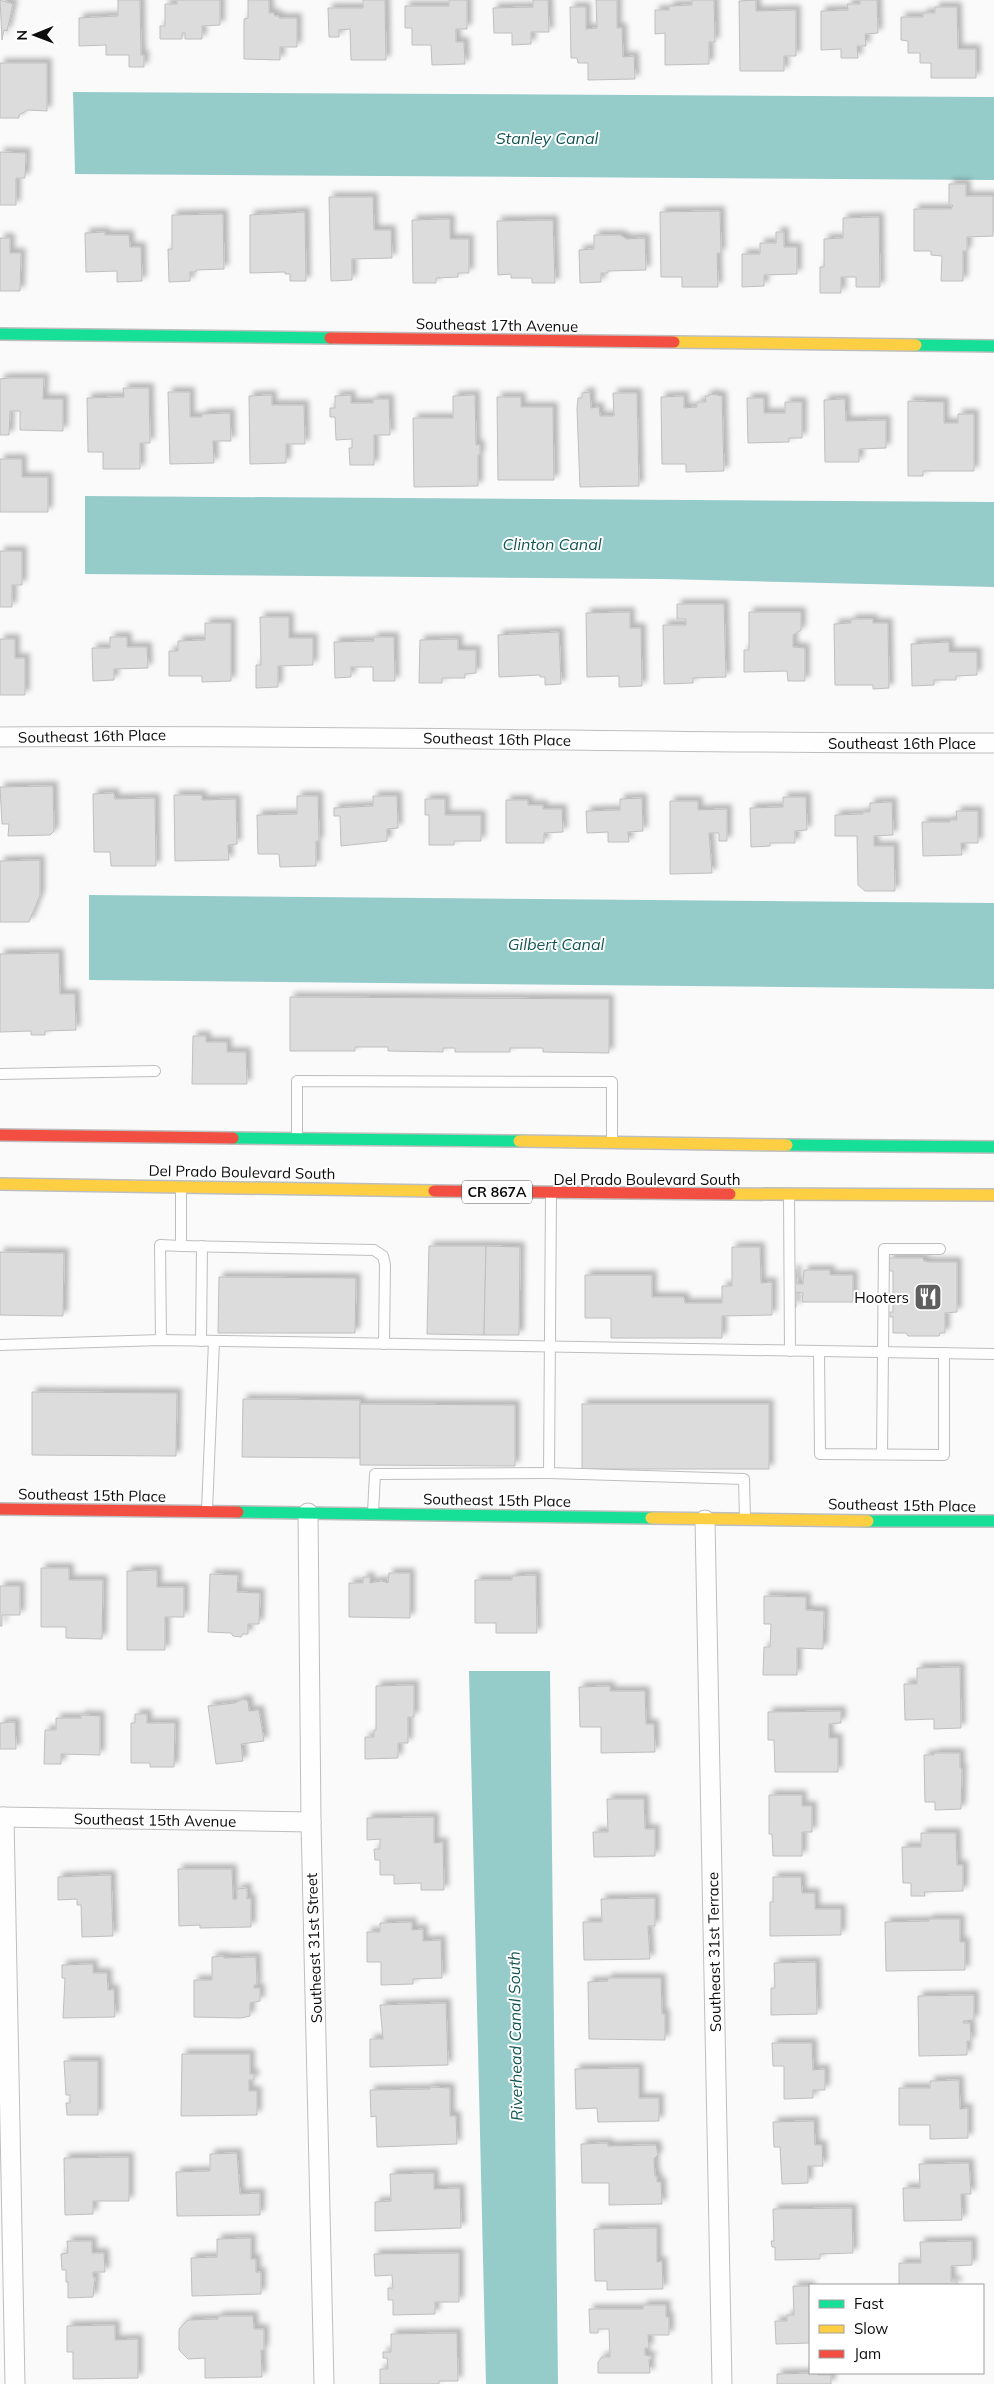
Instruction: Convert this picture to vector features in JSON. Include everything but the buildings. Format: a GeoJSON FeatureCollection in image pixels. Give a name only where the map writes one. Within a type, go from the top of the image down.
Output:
{"type":"FeatureCollection","features":[{"type":"Feature","properties":{"kind":"street","name":"Southeast 17th Avenue"},"geometry":{"type":"LineString","coordinates":[[0,334],[994,346]]}},
{"type":"Feature","properties":{"kind":"street","name":"Southeast 16th Place"},"geometry":{"type":"LineString","coordinates":[[0,737],[194,735],[839,744],[994,744]]}},
{"type":"Feature","properties":{"kind":"street"},"geometry":{"type":"LineString","coordinates":[[0,1135],[994,1147]]}},
{"type":"Feature","properties":{"kind":"street","name":"Del Prado Boulevard South"},"geometry":{"type":"LineString","coordinates":[[0,1184],[551,1193],[994,1195]]}},
{"type":"Feature","properties":{"kind":"street","name":"Southeast 15th Place"},"geometry":{"type":"LineString","coordinates":[[0,1509],[586,1516],[706,1520],[994,1521]]}},
{"type":"Feature","properties":{"kind":"street","name":"Southeast 31st Street"},"geometry":{"type":"LineString","coordinates":[[308,1513],[310,1822],[324,2384]]}},
{"type":"Feature","properties":{"kind":"street","name":"Southeast 31st Terrace"},"geometry":{"type":"LineString","coordinates":[[706,1520],[722,2384]]}},
{"type":"Feature","properties":{"kind":"street"},"geometry":{"type":"LineString","coordinates":[[2,1817],[15,2384]]}},
{"type":"Feature","properties":{"kind":"street","name":"Southeast 15th Avenue"},"geometry":{"type":"LineString","coordinates":[[2,1817],[310,1822]]}},
{"type":"Feature","properties":{"kind":"lane"},"geometry":{"type":"LineString","coordinates":[[0,1074],[155,1071]]}},
{"type":"Feature","properties":{"kind":"lane"},"geometry":{"type":"LineString","coordinates":[[297,1139],[297,1081],[612,1082],[612,1143]]}},
{"type":"Feature","properties":{"kind":"lane"},"geometry":{"type":"LineString","coordinates":[[181,1186],[181,1246]]}},
{"type":"Feature","properties":{"kind":"lane"},"geometry":{"type":"LineString","coordinates":[[549,1473],[551,1193]]}},
{"type":"Feature","properties":{"kind":"lane"},"geometry":{"type":"LineString","coordinates":[[789,1194],[790,1351]]}},
{"type":"Feature","properties":{"kind":"lane"},"geometry":{"type":"LineString","coordinates":[[161,1340],[160,1246],[202,1246],[374,1250],[383,1256],[385,1265],[384,1344]]}},
{"type":"Feature","properties":{"kind":"lane"},"geometry":{"type":"LineString","coordinates":[[201,1341],[202,1246]]}},
{"type":"Feature","properties":{"kind":"lane"},"geometry":{"type":"LineString","coordinates":[[882,1454],[884,1249],[940,1249]]}},
{"type":"Feature","properties":{"kind":"lane"},"geometry":{"type":"LineString","coordinates":[[0,1345],[161,1340],[994,1354]]}},
{"type":"Feature","properties":{"kind":"lane"},"geometry":{"type":"LineString","coordinates":[[207,1512],[214,1341]]}},
{"type":"Feature","properties":{"kind":"lane"},"geometry":{"type":"LineString","coordinates":[[819,1351],[820,1454],[944,1455],[944,1353]]}},
{"type":"Feature","properties":{"kind":"lane"},"geometry":{"type":"LineString","coordinates":[[373,1513],[375,1474],[549,1473],[744,1479],[745,1519]]}},
{"type":"Feature","properties":{"kind":"water","name":"Stanley Canal"},"geometry":{"type":"Polygon","coordinates":[[[73,92],[994,97],[994,180],[75,174],[73,92]]]}},
{"type":"Feature","properties":{"kind":"water","name":"Clinton Canal"},"geometry":{"type":"Polygon","coordinates":[[[85,496],[994,502],[994,587],[663,579],[85,574],[85,496]]]}},
{"type":"Feature","properties":{"kind":"water","name":"Gilbert Canal"},"geometry":{"type":"Polygon","coordinates":[[[89,895],[994,903],[994,989],[89,980],[89,895]]]}},
{"type":"Feature","properties":{"kind":"water","name":"Riverhead Canal South"},"geometry":{"type":"Polygon","coordinates":[[[469,1671],[550,1671],[558,2384],[486,2384],[469,1671]]]}},
{"type":"Feature","properties":{"kind":"traffic: fast"},"geometry":{"type":"LineString","coordinates":[[0,334],[330,338]]}},
{"type":"Feature","properties":{"kind":"traffic: fast"},"geometry":{"type":"LineString","coordinates":[[916,345],[994,346]]}},
{"type":"Feature","properties":{"kind":"traffic: fast"},"geometry":{"type":"LineString","coordinates":[[233,1138],[519,1141]]}},
{"type":"Feature","properties":{"kind":"traffic: fast"},"geometry":{"type":"LineString","coordinates":[[787,1145],[994,1147]]}},
{"type":"Feature","properties":{"kind":"traffic: fast"},"geometry":{"type":"LineString","coordinates":[[238,1512],[651,1518]]}},
{"type":"Feature","properties":{"kind":"traffic: fast"},"geometry":{"type":"LineString","coordinates":[[868,1521],[994,1521]]}},
{"type":"Feature","properties":{"kind":"traffic: slow"},"geometry":{"type":"LineString","coordinates":[[674,342],[916,345]]}},
{"type":"Feature","properties":{"kind":"traffic: slow"},"geometry":{"type":"LineString","coordinates":[[519,1141],[787,1145]]}},
{"type":"Feature","properties":{"kind":"traffic: slow"},"geometry":{"type":"LineString","coordinates":[[0,1184],[434,1191]]}},
{"type":"Feature","properties":{"kind":"traffic: slow"},"geometry":{"type":"LineString","coordinates":[[730,1194],[994,1195]]}},
{"type":"Feature","properties":{"kind":"traffic: slow"},"geometry":{"type":"LineString","coordinates":[[651,1518],[868,1521]]}},
{"type":"Feature","properties":{"kind":"traffic: jam"},"geometry":{"type":"LineString","coordinates":[[330,338],[674,342]]}},
{"type":"Feature","properties":{"kind":"traffic: jam"},"geometry":{"type":"LineString","coordinates":[[0,1135],[233,1138]]}},
{"type":"Feature","properties":{"kind":"traffic: jam"},"geometry":{"type":"LineString","coordinates":[[434,1191],[730,1194]]}},
{"type":"Feature","properties":{"kind":"traffic: jam"},"geometry":{"type":"LineString","coordinates":[[0,1509],[238,1512]]}},
{"type":"Feature","properties":{"kind":"place","name":"Hooters"},"geometry":{"type":"Point","coordinates":[928,1297]}}]}
